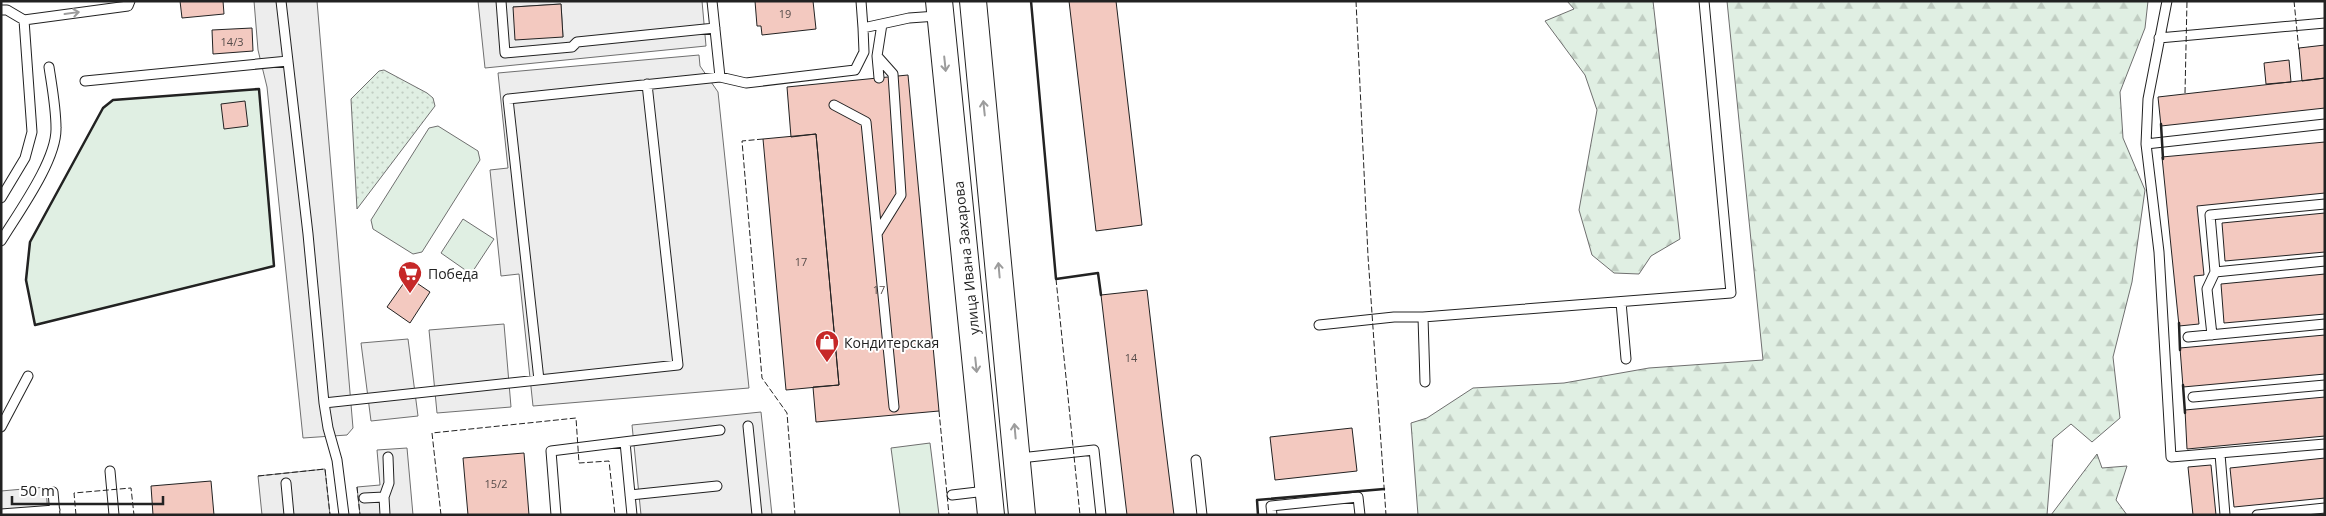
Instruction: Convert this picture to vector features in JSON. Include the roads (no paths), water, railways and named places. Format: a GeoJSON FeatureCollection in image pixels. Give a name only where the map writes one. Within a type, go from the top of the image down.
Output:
{"type":"FeatureCollection","features":[{"type":"Feature","properties":{"kind":"main road"},"geometry":{"type":"LineString","coordinates":[[973,1],[1022,515]]}},
{"type":"Feature","properties":{"kind":"main road","name":"улица Ивана Захарова"},"geometry":{"type":"LineString","coordinates":[[939,8],[990,503]]}},
{"type":"Feature","properties":{"kind":"lane"},"geometry":{"type":"LineString","coordinates":[[1,10],[7,10],[24,20],[128,6],[130,1]]}},
{"type":"Feature","properties":{"kind":"lane"},"geometry":{"type":"LineString","coordinates":[[281,1],[308,234],[324,403],[328,428],[338,460],[344,515]]}},
{"type":"Feature","properties":{"kind":"lane"},"geometry":{"type":"LineString","coordinates":[[501,1],[505,52],[572,47],[577,42],[714,28]]}},
{"type":"Feature","properties":{"kind":"lane"},"geometry":{"type":"LineString","coordinates":[[712,1],[720,77]]}},
{"type":"Feature","properties":{"kind":"lane"},"geometry":{"type":"LineString","coordinates":[[539,380],[508,99],[720,77],[746,83],[855,70],[864,52],[861,1]]}},
{"type":"Feature","properties":{"kind":"lane"},"geometry":{"type":"LineString","coordinates":[[1319,325],[1394,317],[1731,293],[1704,1]]}},
{"type":"Feature","properties":{"kind":"lane"},"geometry":{"type":"LineString","coordinates":[[2167,1],[2148,98],[2146,144],[2159,252],[2170,457],[2325,444]]}},
{"type":"Feature","properties":{"kind":"lane"},"geometry":{"type":"LineString","coordinates":[[863,28],[909,18],[939,8]]}},
{"type":"Feature","properties":{"kind":"lane"},"geometry":{"type":"LineString","coordinates":[[1,198],[25,158],[32,132],[24,20]]}},
{"type":"Feature","properties":{"kind":"lane"},"geometry":{"type":"LineString","coordinates":[[2159,38],[2325,22]]}},
{"type":"Feature","properties":{"kind":"lane"},"geometry":{"type":"LineString","coordinates":[[879,78],[877,56],[882,24]]}},
{"type":"Feature","properties":{"kind":"lane"},"geometry":{"type":"LineString","coordinates":[[877,56],[893,74],[901,195],[878,232]]}},
{"type":"Feature","properties":{"kind":"lane"},"geometry":{"type":"LineString","coordinates":[[86,81],[288,61]]}},
{"type":"Feature","properties":{"kind":"lane"},"geometry":{"type":"LineString","coordinates":[[1,241],[49,160],[54,142],[56,129],[49,67]]}},
{"type":"Feature","properties":{"kind":"lane"},"geometry":{"type":"LineString","coordinates":[[324,403],[678,365],[647,84]]}},
{"type":"Feature","properties":{"kind":"lane"},"geometry":{"type":"LineString","coordinates":[[834,105],[866,122],[894,407]]}},
{"type":"Feature","properties":{"kind":"lane"},"geometry":{"type":"LineString","coordinates":[[2146,144],[2325,124]]}},
{"type":"Feature","properties":{"kind":"lane"},"geometry":{"type":"LineString","coordinates":[[2212,335],[2207,289],[2216,272],[2210,215],[2325,204]]}},
{"type":"Feature","properties":{"kind":"lane"},"geometry":{"type":"LineString","coordinates":[[2216,272],[2325,262]]}},
{"type":"Feature","properties":{"kind":"lane"},"geometry":{"type":"LineString","coordinates":[[1620,302],[1626,359]]}},
{"type":"Feature","properties":{"kind":"lane"},"geometry":{"type":"LineString","coordinates":[[1423,316],[1425,382]]}},
{"type":"Feature","properties":{"kind":"lane"},"geometry":{"type":"LineString","coordinates":[[2188,337],[2325,324]]}},
{"type":"Feature","properties":{"kind":"lane"},"geometry":{"type":"LineString","coordinates":[[1,427],[28,376]]}},
{"type":"Feature","properties":{"kind":"lane"},"geometry":{"type":"LineString","coordinates":[[2193,397],[2325,385]]}},
{"type":"Feature","properties":{"kind":"lane"},"geometry":{"type":"LineString","coordinates":[[748,426],[757,515]]}},
{"type":"Feature","properties":{"kind":"lane"},"geometry":{"type":"LineString","coordinates":[[556,515],[551,451],[720,430]]}},
{"type":"Feature","properties":{"kind":"lane"},"geometry":{"type":"LineString","coordinates":[[625,442],[632,515]]}},
{"type":"Feature","properties":{"kind":"lane"},"geometry":{"type":"LineString","coordinates":[[1017,459],[1094,450],[1101,515]]}},
{"type":"Feature","properties":{"kind":"lane"},"geometry":{"type":"LineString","coordinates":[[2220,454],[2225,515]]}},
{"type":"Feature","properties":{"kind":"lane"},"geometry":{"type":"LineString","coordinates":[[385,515],[384,497],[390,483],[388,457]]}},
{"type":"Feature","properties":{"kind":"lane"},"geometry":{"type":"LineString","coordinates":[[1196,460],[1202,515]]}},
{"type":"Feature","properties":{"kind":"lane"},"geometry":{"type":"LineString","coordinates":[[110,471],[114,515]]}},
{"type":"Feature","properties":{"kind":"lane"},"geometry":{"type":"LineString","coordinates":[[286,483],[289,515]]}},
{"type":"Feature","properties":{"kind":"lane"},"geometry":{"type":"LineString","coordinates":[[630,495],[717,486]]}},
{"type":"Feature","properties":{"kind":"lane"},"geometry":{"type":"LineString","coordinates":[[1,514],[55,512],[53,492]]}},
{"type":"Feature","properties":{"kind":"lane"},"geometry":{"type":"LineString","coordinates":[[952,495],[990,503]]}},
{"type":"Feature","properties":{"kind":"lane"},"geometry":{"type":"LineString","coordinates":[[364,498],[384,497]]}},
{"type":"Feature","properties":{"kind":"lane"},"geometry":{"type":"LineString","coordinates":[[1272,515],[1271,506],[1358,497],[1360,515]]}},
{"type":"Feature","properties":{"kind":"lane"},"geometry":{"type":"LineString","coordinates":[[2257,515],[2325,508]]}},
{"type":"Feature","properties":{"kind":"place","name":"Победа"},"geometry":{"type":"Point","coordinates":[410,294]}},
{"type":"Feature","properties":{"kind":"place","name":"Кондитерская"},"geometry":{"type":"Point","coordinates":[827,363]}}]}
